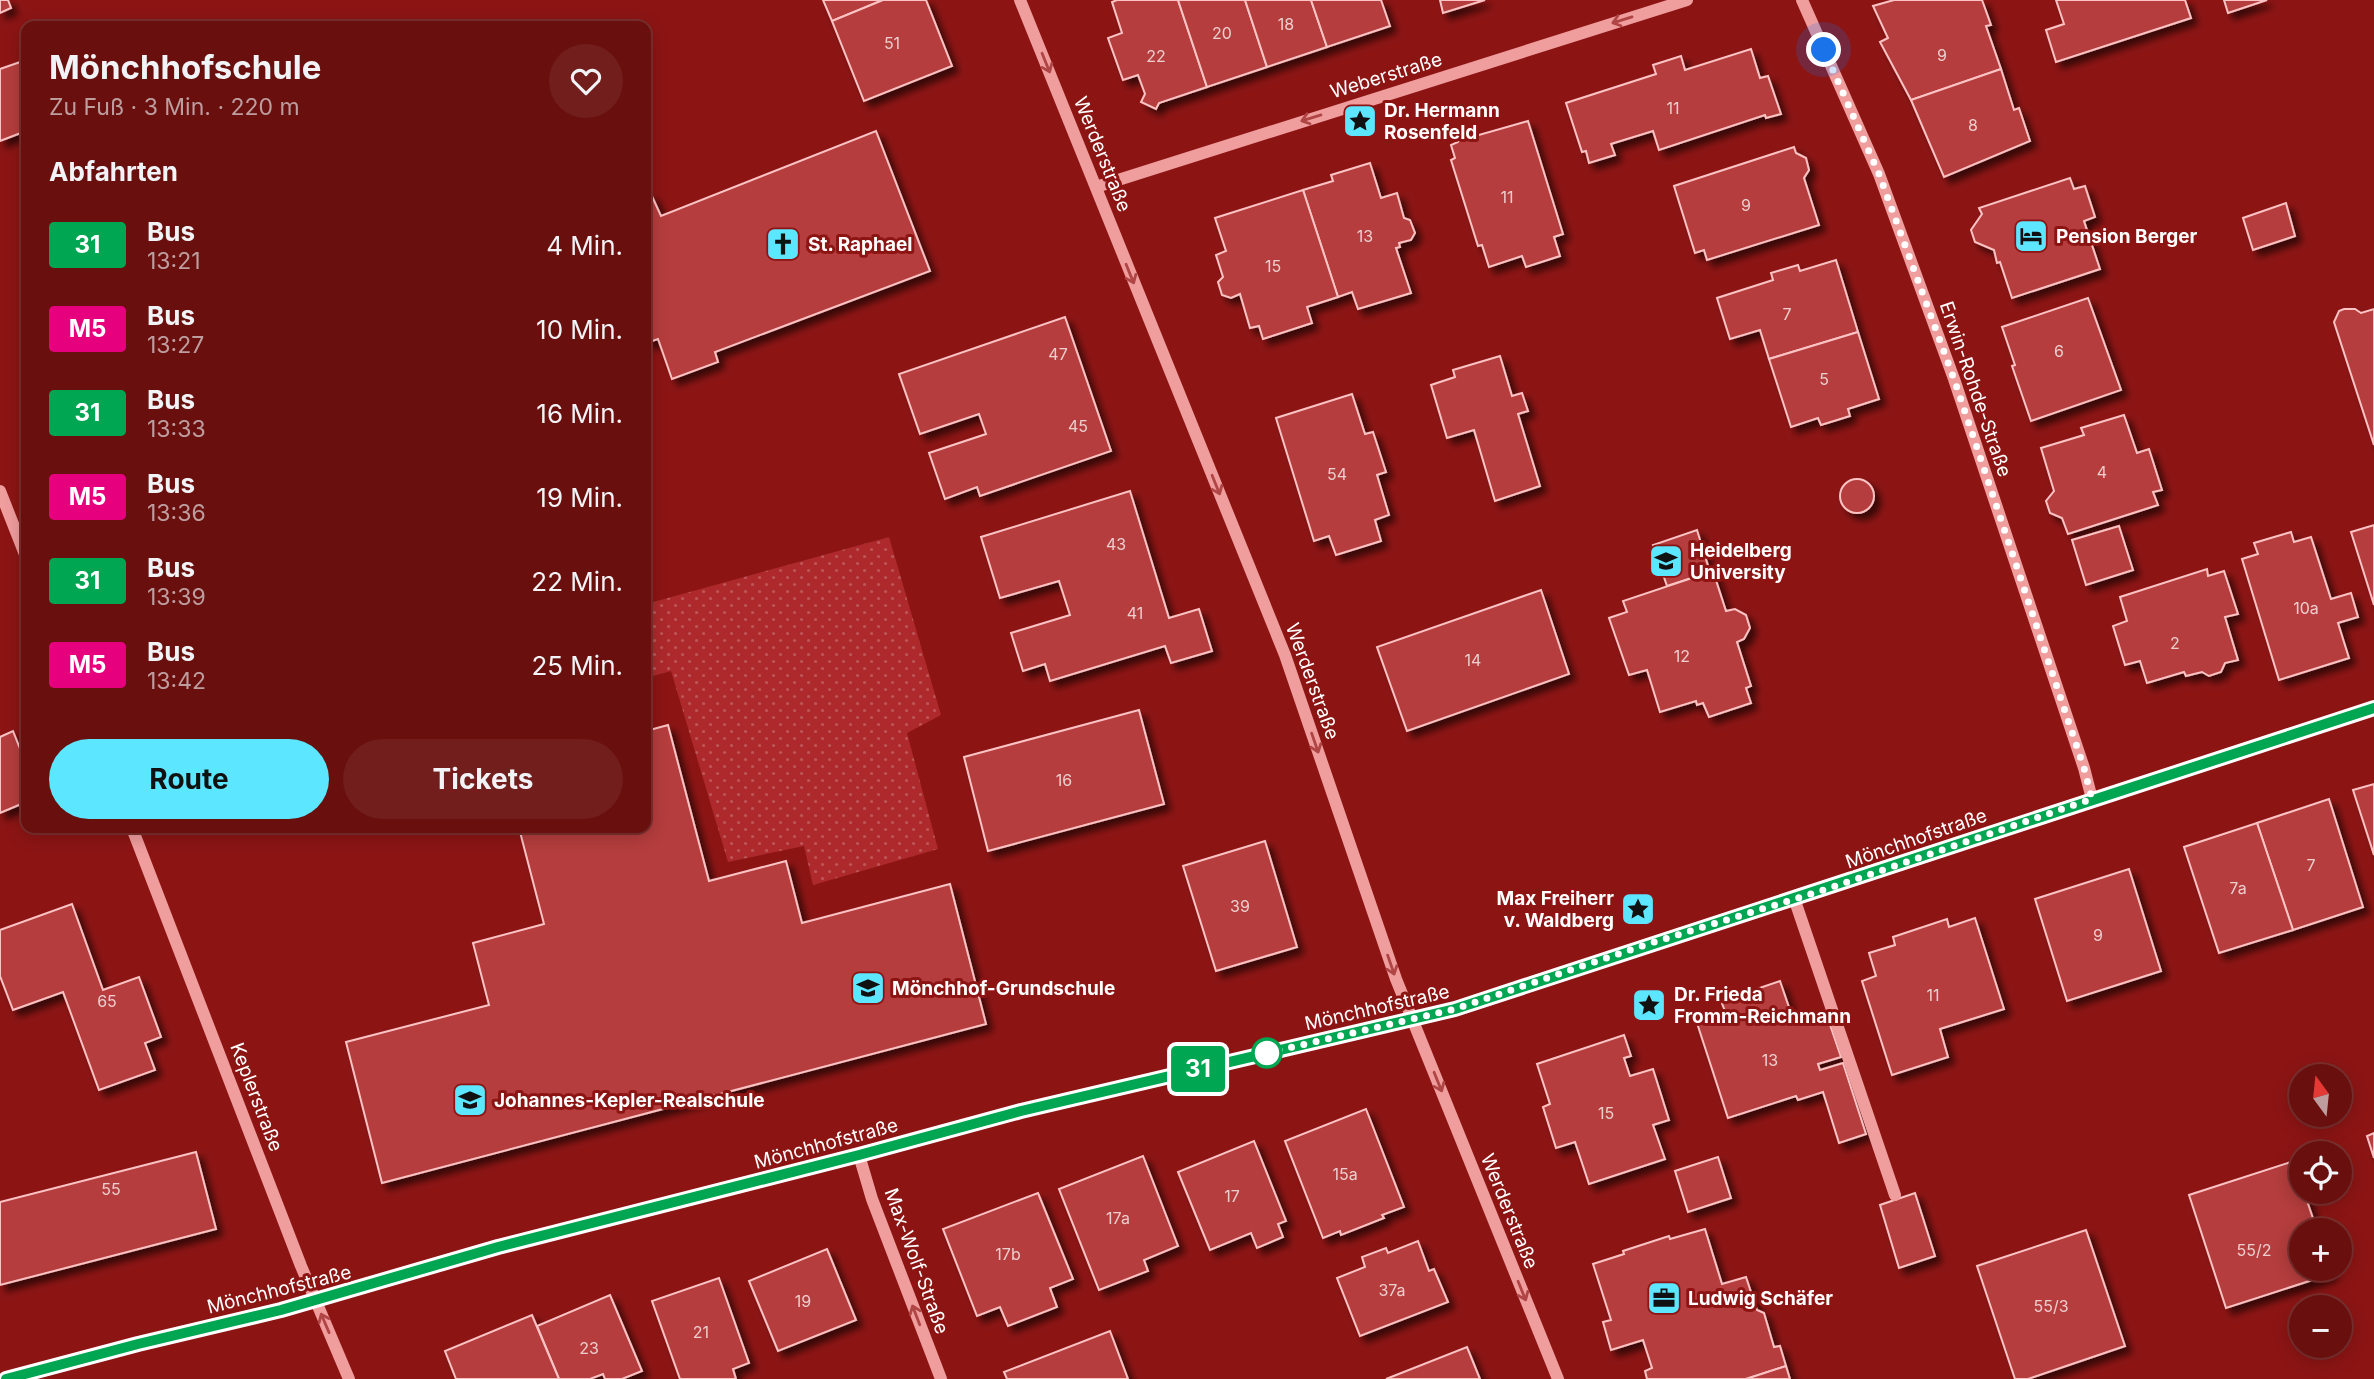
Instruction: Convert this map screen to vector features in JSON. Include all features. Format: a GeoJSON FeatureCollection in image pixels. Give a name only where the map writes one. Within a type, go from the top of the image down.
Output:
{"type":"FeatureCollection","features":[{"type":"Feature","properties":{"kind":"street","name":"Werderstraße"},"geometry":{"type":"LineString","coordinates":[[1020,0],[1285,655],[1396,979],[1558,1379]]}},
{"type":"Feature","properties":{"kind":"street","name":"Weberstraße"},"geometry":{"type":"LineString","coordinates":[[1096,187],[1687,0]]}},
{"type":"Feature","properties":{"kind":"street","name":"Erwin-Rohde-Straße"},"geometry":{"type":"LineString","coordinates":[[1802,0],[1879,174],[1954,379],[2092,799]]}},
{"type":"Feature","properties":{"kind":"street"},"geometry":{"type":"LineString","coordinates":[[0,491],[21,544]]}},
{"type":"Feature","properties":{"kind":"street","name":"Mönchhofstraße"},"geometry":{"type":"LineString","coordinates":[[6,1379],[316,1300],[498,1247],[1055,1102],[1455,1009],[2374,708]]}},
{"type":"Feature","properties":{"kind":"street","name":"Keplerstraße"},"geometry":{"type":"LineString","coordinates":[[134,833],[349,1379]]}},
{"type":"Feature","properties":{"kind":"street"},"geometry":{"type":"LineString","coordinates":[[1794,898],[1895,1195]]}},
{"type":"Feature","properties":{"kind":"street","name":"Max-Wolf-Straße"},"geometry":{"type":"LineString","coordinates":[[859,1155],[872,1199],[940,1379]]}},
{"type":"Feature","properties":{"kind":"shaded area"},"geometry":{"type":"Polygon","coordinates":[[[889,537],[941,715],[907,733],[938,849],[813,885],[804,846],[728,862],[671,671],[651,677],[651,603],[889,537]]]}},
{"type":"Feature","properties":{"kind":"building"},"geometry":{"type":"Polygon","coordinates":[[[0,0],[8,0],[11,8],[0,13],[0,0]]]}},
{"type":"Feature","properties":{"kind":"building"},"geometry":{"type":"Polygon","coordinates":[[[823,0],[883,0],[832,21],[823,0]]]}},
{"type":"Feature","properties":{"kind":"building"},"geometry":{"type":"Polygon","coordinates":[[[883,0],[926,0],[952,66],[864,101],[832,21],[883,0]]]}},
{"type":"Feature","properties":{"kind":"building"},"geometry":{"type":"Polygon","coordinates":[[[1178,0],[1207,87],[1159,103],[1156,109],[1141,102],[1145,94],[1138,75],[1123,80],[1108,38],[1122,33],[1112,2],[1178,0]]]}},
{"type":"Feature","properties":{"kind":"building"},"geometry":{"type":"Polygon","coordinates":[[[1178,0],[1245,0],[1267,67],[1207,87],[1178,0]]]}},
{"type":"Feature","properties":{"kind":"building"},"geometry":{"type":"Polygon","coordinates":[[[1245,0],[1311,0],[1327,47],[1267,67],[1245,0]]]}},
{"type":"Feature","properties":{"kind":"building"},"geometry":{"type":"Polygon","coordinates":[[[1311,0],[1381,0],[1390,26],[1327,47],[1311,0]]]}},
{"type":"Feature","properties":{"kind":"building"},"geometry":{"type":"Polygon","coordinates":[[[1440,0],[1485,0],[1443,13],[1440,0]]]}},
{"type":"Feature","properties":{"kind":"building"},"geometry":{"type":"Polygon","coordinates":[[[1894,0],[1982,0],[1991,25],[1986,26],[2001,69],[1911,100],[1880,42],[1888,38],[1873,6],[1894,0]]]}},
{"type":"Feature","properties":{"kind":"building"},"geometry":{"type":"Polygon","coordinates":[[[2056,0],[2185,0],[2191,18],[2056,62],[2046,30],[2064,24],[2056,0]]]}},
{"type":"Feature","properties":{"kind":"building"},"geometry":{"type":"Polygon","coordinates":[[[2224,0],[2267,0],[2228,13],[2224,0]]]}},
{"type":"Feature","properties":{"kind":"building"},"geometry":{"type":"Polygon","coordinates":[[[1751,49],[1760,78],[1768,76],[1781,114],[1766,118],[1765,115],[1659,150],[1653,131],[1611,144],[1615,155],[1589,163],[1586,151],[1582,152],[1566,103],[1656,74],[1653,65],[1681,56],[1685,70],[1751,49]]]}},
{"type":"Feature","properties":{"kind":"building"},"geometry":{"type":"Polygon","coordinates":[[[21,62],[21,133],[0,141],[0,69],[21,62]]]}},
{"type":"Feature","properties":{"kind":"building"},"geometry":{"type":"Polygon","coordinates":[[[2001,69],[2014,110],[2019,108],[2030,141],[1944,177],[1911,100],[2001,69]]]}},
{"type":"Feature","properties":{"kind":"building"},"geometry":{"type":"Polygon","coordinates":[[[1528,121],[1563,234],[1554,237],[1560,256],[1526,267],[1522,256],[1489,267],[1482,245],[1478,246],[1451,160],[1455,158],[1451,145],[1472,132],[1479,135],[1528,121]]]}},
{"type":"Feature","properties":{"kind":"building","name":"St. Raphael"},"geometry":{"type":"Polygon","coordinates":[[[876,131],[930,271],[715,352],[718,362],[672,379],[658,339],[651,341],[651,194],[661,216],[876,131]]]}},
{"type":"Feature","properties":{"kind":"building"},"geometry":{"type":"Polygon","coordinates":[[[1794,147],[1796,153],[1806,158],[1809,170],[1804,178],[1819,225],[1707,260],[1704,250],[1695,253],[1674,186],[1794,147]]]}},
{"type":"Feature","properties":{"kind":"building"},"geometry":{"type":"Polygon","coordinates":[[[1370,163],[1381,198],[1397,193],[1404,218],[1410,220],[1415,233],[1411,240],[1399,243],[1400,247],[1396,248],[1411,293],[1358,309],[1352,292],[1338,297],[1303,190],[1333,181],[1331,175],[1370,163]]]}},
{"type":"Feature","properties":{"kind":"building","name":"Pension Berger"},"geometry":{"type":"Polygon","coordinates":[[[2070,178],[2074,189],[2085,186],[2095,217],[2084,221],[2100,269],[2012,298],[1994,250],[1975,242],[1971,230],[1982,214],[1979,208],[2070,178]]]}},
{"type":"Feature","properties":{"kind":"building"},"geometry":{"type":"Polygon","coordinates":[[[1303,190],[1338,297],[1307,307],[1312,323],[1263,339],[1259,326],[1250,328],[1240,294],[1231,298],[1222,295],[1218,282],[1223,277],[1216,255],[1226,251],[1215,218],[1303,190]]]}},
{"type":"Feature","properties":{"kind":"building"},"geometry":{"type":"Polygon","coordinates":[[[2286,203],[2295,236],[2253,250],[2243,218],[2286,203]]]}},
{"type":"Feature","properties":{"kind":"building"},"geometry":{"type":"Polygon","coordinates":[[[1836,260],[1858,332],[1769,359],[1760,330],[1730,339],[1717,298],[1773,280],[1771,273],[1798,265],[1800,271],[1836,260]]]}},
{"type":"Feature","properties":{"kind":"building"},"geometry":{"type":"Polygon","coordinates":[[[2088,298],[2121,390],[2031,421],[2002,327],[2088,298]]]}},
{"type":"Feature","properties":{"kind":"building"},"geometry":{"type":"Polygon","coordinates":[[[2355,309],[2361,313],[2374,309],[2374,445],[2334,322],[2339,311],[2355,309]]]}},
{"type":"Feature","properties":{"kind":"building"},"geometry":{"type":"Polygon","coordinates":[[[1065,317],[1111,451],[980,496],[977,487],[945,499],[929,453],[986,434],[979,414],[920,434],[899,374],[1065,317]]]}},
{"type":"Feature","properties":{"kind":"building"},"geometry":{"type":"Polygon","coordinates":[[[1858,332],[1879,399],[1848,409],[1850,416],[1821,425],[1818,418],[1791,427],[1769,359],[1858,332]]]}},
{"type":"Feature","properties":{"kind":"building"},"geometry":{"type":"Polygon","coordinates":[[[1500,356],[1512,396],[1522,393],[1528,411],[1518,414],[1540,486],[1495,501],[1474,430],[1447,438],[1431,385],[1455,377],[1453,370],[1500,356]]]}},
{"type":"Feature","properties":{"kind":"building"},"geometry":{"type":"Polygon","coordinates":[[[1352,394],[1365,434],[1373,432],[1386,472],[1377,475],[1389,515],[1375,520],[1381,541],[1336,555],[1329,536],[1314,541],[1276,418],[1352,394]]]}},
{"type":"Feature","properties":{"kind":"building"},"geometry":{"type":"Polygon","coordinates":[[[2124,415],[2137,453],[2149,449],[2162,490],[2153,492],[2158,505],[2068,534],[2062,518],[2050,513],[2046,501],[2054,491],[2041,448],[2084,435],[2081,428],[2124,415]]]}},
{"type":"Feature","properties":{"kind":"building"},"geometry":{"type":"Polygon","coordinates":[[[1857,479],[1869,484],[1874,496],[1869,508],[1857,513],[1845,508],[1840,496],[1845,484],[1857,479]]]}},
{"type":"Feature","properties":{"kind":"building"},"geometry":{"type":"Polygon","coordinates":[[[1130,491],[1169,618],[1199,609],[1212,651],[1171,663],[1165,646],[1050,681],[1045,664],[1023,671],[1011,633],[1070,615],[1059,581],[1000,598],[981,537],[1130,491]]]}},
{"type":"Feature","properties":{"kind":"building"},"geometry":{"type":"Polygon","coordinates":[[[2374,525],[2374,605],[2351,532],[2374,525]]]}},
{"type":"Feature","properties":{"kind":"building"},"geometry":{"type":"Polygon","coordinates":[[[2119,526],[2133,570],[2086,585],[2072,540],[2119,526]]]}},
{"type":"Feature","properties":{"kind":"building"},"geometry":{"type":"Polygon","coordinates":[[[1697,530],[1710,572],[1667,586],[1653,545],[1697,530]]]}},
{"type":"Feature","properties":{"kind":"building"},"geometry":{"type":"Polygon","coordinates":[[[2291,532],[2294,542],[2311,537],[2331,599],[2351,593],[2358,617],[2338,623],[2349,658],[2279,680],[2242,559],[2258,554],[2254,543],[2291,532]]]}},
{"type":"Feature","properties":{"kind":"building"},"geometry":{"type":"Polygon","coordinates":[[[2207,569],[2208,576],[2224,571],[2238,614],[2225,617],[2238,660],[2225,663],[2221,672],[2209,676],[2202,672],[2186,676],[2184,672],[2147,683],[2140,661],[2125,665],[2113,626],[2127,621],[2120,597],[2207,569]]]}},
{"type":"Feature","properties":{"kind":"building"},"geometry":{"type":"Polygon","coordinates":[[[1713,571],[1726,611],[1735,609],[1746,615],[1750,628],[1744,639],[1737,642],[1751,686],[1746,688],[1751,703],[1709,717],[1703,703],[1697,705],[1696,701],[1660,712],[1647,670],[1629,675],[1609,618],[1627,612],[1623,601],[1713,571]]]}},
{"type":"Feature","properties":{"kind":"building"},"geometry":{"type":"Polygon","coordinates":[[[1541,590],[1569,674],[1407,731],[1377,647],[1541,590]]]}},
{"type":"Feature","properties":{"kind":"building"},"geometry":{"type":"Polygon","coordinates":[[[1139,710],[1164,804],[988,851],[964,757],[1139,710]]]}},
{"type":"Feature","properties":{"kind":"building"},"geometry":{"type":"Polygon","coordinates":[[[668,725],[709,881],[786,861],[802,923],[950,884],[986,1024],[382,1183],[346,1042],[489,1005],[473,943],[544,924],[520,833],[651,833],[651,730],[668,725]]]}},
{"type":"Feature","properties":{"kind":"building"},"geometry":{"type":"Polygon","coordinates":[[[13,731],[21,751],[21,804],[0,813],[0,737],[13,731]]]}},
{"type":"Feature","properties":{"kind":"building"},"geometry":{"type":"Polygon","coordinates":[[[2374,784],[2374,855],[2353,790],[2374,784]]]}},
{"type":"Feature","properties":{"kind":"building"},"geometry":{"type":"Polygon","coordinates":[[[2329,799],[2363,907],[2293,930],[2257,823],[2329,799]]]}},
{"type":"Feature","properties":{"kind":"building"},"geometry":{"type":"Polygon","coordinates":[[[2257,823],[2293,930],[2219,953],[2184,847],[2257,823]]]}},
{"type":"Feature","properties":{"kind":"building"},"geometry":{"type":"Polygon","coordinates":[[[1265,841],[1297,947],[1216,971],[1183,866],[1265,841]]]}},
{"type":"Feature","properties":{"kind":"building"},"geometry":{"type":"Polygon","coordinates":[[[2129,869],[2161,971],[2067,1001],[2035,899],[2129,869]]]}},
{"type":"Feature","properties":{"kind":"building"},"geometry":{"type":"Polygon","coordinates":[[[72,904],[103,990],[139,977],[161,1037],[145,1043],[155,1070],[99,1090],[63,992],[13,1010],[0,976],[0,930],[72,904]]]}},
{"type":"Feature","properties":{"kind":"building"},"geometry":{"type":"Polygon","coordinates":[[[1975,918],[2004,1009],[1940,1029],[1948,1057],[1892,1075],[1862,981],[1876,976],[1869,953],[1895,945],[1893,937],[1947,919],[1949,927],[1975,918]]]}},
{"type":"Feature","properties":{"kind":"building"},"geometry":{"type":"Polygon","coordinates":[[[1780,981],[1793,1019],[1801,1016],[1804,1024],[1827,1016],[1841,1057],[1818,1064],[1820,1070],[1843,1063],[1866,1134],[1839,1143],[1823,1092],[1798,1100],[1796,1096],[1728,1118],[1696,1020],[1725,1011],[1721,1001],[1780,981]]]}},
{"type":"Feature","properties":{"kind":"building"},"geometry":{"type":"Polygon","coordinates":[[[1624,1035],[1631,1056],[1624,1058],[1630,1076],[1653,1069],[1669,1120],[1653,1125],[1665,1159],[1589,1184],[1575,1142],[1556,1148],[1543,1107],[1550,1104],[1537,1064],[1624,1035]]]}},
{"type":"Feature","properties":{"kind":"building"},"geometry":{"type":"Polygon","coordinates":[[[1366,1109],[1404,1207],[1341,1235],[1340,1231],[1323,1238],[1285,1141],[1366,1109]]]}},
{"type":"Feature","properties":{"kind":"building"},"geometry":{"type":"Polygon","coordinates":[[[2374,1133],[2374,1158],[2367,1136],[2374,1133]]]}},
{"type":"Feature","properties":{"kind":"building"},"geometry":{"type":"Polygon","coordinates":[[[1254,1141],[1286,1221],[1278,1224],[1283,1237],[1257,1248],[1251,1233],[1210,1250],[1178,1172],[1254,1141]]]}},
{"type":"Feature","properties":{"kind":"building"},"geometry":{"type":"Polygon","coordinates":[[[196,1152],[216,1229],[0,1285],[0,1202],[196,1152]]]}},
{"type":"Feature","properties":{"kind":"building"},"geometry":{"type":"Polygon","coordinates":[[[1143,1156],[1178,1246],[1144,1260],[1148,1271],[1099,1290],[1059,1189],[1143,1156]]]}},
{"type":"Feature","properties":{"kind":"building"},"geometry":{"type":"Polygon","coordinates":[[[1718,1157],[1731,1198],[1688,1212],[1675,1171],[1718,1157]]]}},
{"type":"Feature","properties":{"kind":"building"},"geometry":{"type":"Polygon","coordinates":[[[2289,1163],[2289,1204],[2308,1204],[2313,1218],[2289,1218],[2289,1281],[2309,1281],[2226,1308],[2189,1195],[2289,1163]]]}},
{"type":"Feature","properties":{"kind":"building"},"geometry":{"type":"Polygon","coordinates":[[[1038,1193],[1073,1279],[1050,1288],[1057,1307],[1008,1326],[1000,1307],[977,1316],[943,1229],[1038,1193]]]}},
{"type":"Feature","properties":{"kind":"building"},"geometry":{"type":"Polygon","coordinates":[[[1915,1193],[1935,1256],[1899,1268],[1880,1205],[1915,1193]]]}},
{"type":"Feature","properties":{"kind":"building"},"geometry":{"type":"Polygon","coordinates":[[[1705,1229],[1722,1284],[1746,1277],[1757,1310],[1764,1313],[1774,1347],[1780,1346],[1786,1366],[1746,1379],[1647,1379],[1645,1371],[1652,1368],[1643,1340],[1611,1350],[1603,1322],[1611,1320],[1593,1264],[1669,1236],[1670,1239],[1705,1229]]]}},
{"type":"Feature","properties":{"kind":"building"},"geometry":{"type":"Polygon","coordinates":[[[2086,1230],[2125,1346],[2028,1379],[2015,1379],[1977,1266],[2086,1230]]]}},
{"type":"Feature","properties":{"kind":"building"},"geometry":{"type":"Polygon","coordinates":[[[1418,1241],[1429,1271],[1434,1269],[1448,1302],[1360,1336],[1337,1278],[1365,1267],[1362,1257],[1386,1248],[1388,1253],[1418,1241]]]}},
{"type":"Feature","properties":{"kind":"building"},"geometry":{"type":"Polygon","coordinates":[[[827,1249],[856,1320],[778,1351],[749,1281],[827,1249]]]}},
{"type":"Feature","properties":{"kind":"building"},"geometry":{"type":"Polygon","coordinates":[[[719,1278],[749,1363],[733,1369],[736,1379],[680,1379],[652,1301],[719,1278]]]}},
{"type":"Feature","properties":{"kind":"building"},"geometry":{"type":"Polygon","coordinates":[[[610,1295],[642,1371],[622,1379],[605,1379],[603,1374],[590,1379],[559,1379],[537,1326],[610,1295]]]}},
{"type":"Feature","properties":{"kind":"building"},"geometry":{"type":"Polygon","coordinates":[[[532,1315],[559,1379],[456,1379],[445,1351],[532,1315]]]}},
{"type":"Feature","properties":{"kind":"building"},"geometry":{"type":"Polygon","coordinates":[[[1110,1331],[1128,1379],[1007,1379],[1004,1372],[1110,1331]]]}},
{"type":"Feature","properties":{"kind":"building"},"geometry":{"type":"Polygon","coordinates":[[[1467,1347],[1480,1379],[1386,1379],[1467,1347]]]}},
{"type":"Feature","properties":{"kind":"building"},"geometry":{"type":"Polygon","coordinates":[[[1786,1366],[1790,1379],[1746,1379],[1786,1366]]]}},
{"type":"Feature","properties":{"kind":"bus line","name":"31"},"geometry":{"type":"LineString","coordinates":[[6,1379],[281,1310],[498,1247],[1067,1099],[1455,1009],[2374,708]]}},
{"type":"Feature","properties":{"kind":"place","name":"Dr. Hermann Rosenfeld"},"geometry":{"type":"Point","coordinates":[1360,121]}},
{"type":"Feature","properties":{"kind":"place","name":"Pension Berger"},"geometry":{"type":"Point","coordinates":[2031,236]}},
{"type":"Feature","properties":{"kind":"place","name":"St. Raphael"},"geometry":{"type":"Point","coordinates":[783,244]}},
{"type":"Feature","properties":{"kind":"place","name":"Heidelberg University"},"geometry":{"type":"Point","coordinates":[1666,561]}},
{"type":"Feature","properties":{"kind":"place","name":"Max Freiherr v. Waldberg"},"geometry":{"type":"Point","coordinates":[1638,909]}},
{"type":"Feature","properties":{"kind":"place","name":"Mönchhof-Grundschule"},"geometry":{"type":"Point","coordinates":[868,988]}},
{"type":"Feature","properties":{"kind":"place","name":"Dr. Frieda Fromm-Reichmann"},"geometry":{"type":"Point","coordinates":[1649,1005]}},
{"type":"Feature","properties":{"kind":"place","name":"Johannes-Kepler-Realschule"},"geometry":{"type":"Point","coordinates":[470,1100]}},
{"type":"Feature","properties":{"kind":"place","name":"Ludwig Schäfer"},"geometry":{"type":"Point","coordinates":[1664,1298]}},
{"type":"Feature","properties":{"kind":"route"},"geometry":{"type":"LineString","coordinates":[[1267,1053],[1455,1009],[1648,944],[1824,890],[2092,799],[1954,379],[1879,174],[1824,50]]}}]}
